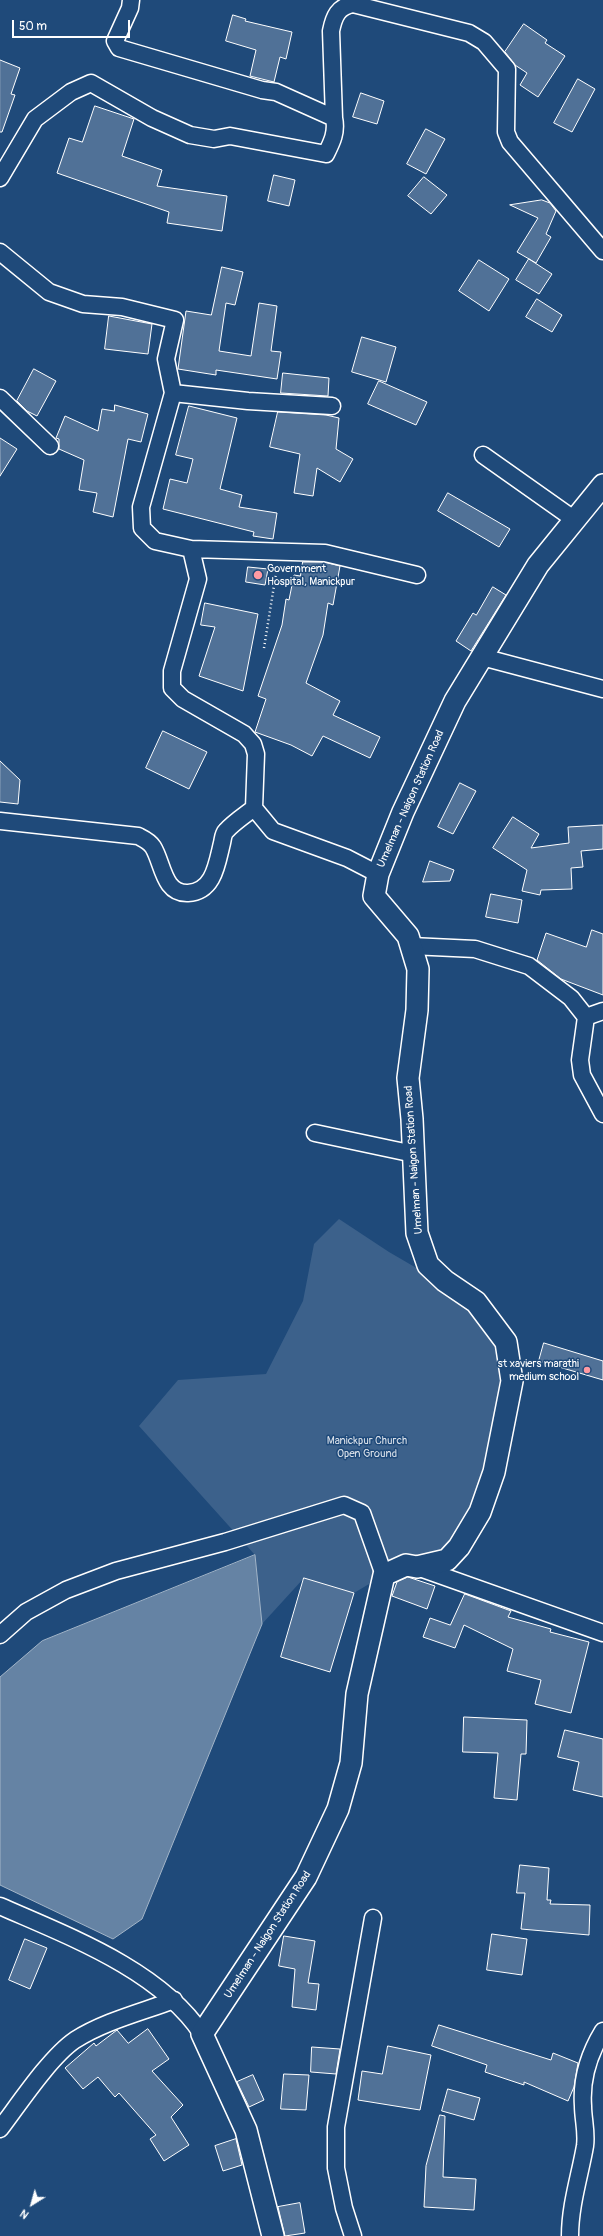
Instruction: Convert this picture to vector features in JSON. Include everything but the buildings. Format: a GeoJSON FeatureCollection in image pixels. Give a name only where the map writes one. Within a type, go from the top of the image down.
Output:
{"type":"FeatureCollection","features":[{"type":"Feature","properties":{"kind":"street"},"geometry":{"type":"LineString","coordinates":[[132,0],[130,8],[115,41],[118,48],[262,90],[276,92],[334,118]]}},
{"type":"Feature","properties":{"kind":"street"},"geometry":{"type":"LineString","coordinates":[[0,178],[35,119],[72,92],[91,83],[152,118],[190,136],[214,139],[230,136],[326,154],[332,143],[336,128],[334,118],[331,30],[334,18],[345,6],[353,4],[469,33],[484,42],[506,69],[506,132],[510,142],[603,251]]}},
{"type":"Feature","properties":{"kind":"street"},"geometry":{"type":"LineString","coordinates":[[0,252],[49,292],[83,304],[122,307],[175,320],[166,359],[173,393],[140,507],[142,528],[155,541],[191,549],[325,553],[417,575]]}},
{"type":"Feature","properties":{"kind":"street"},"geometry":{"type":"LineString","coordinates":[[173,393],[248,401],[332,406]]}},
{"type":"Feature","properties":{"kind":"street"},"geometry":{"type":"LineString","coordinates":[[0,398],[50,446]]}},
{"type":"Feature","properties":{"kind":"street"},"geometry":{"type":"LineString","coordinates":[[483,455],[575,520]]}},
{"type":"Feature","properties":{"kind":"street","name":"Umelman - Naigon Station Road"},"geometry":{"type":"LineString","coordinates":[[202,2034],[306,1877],[338,1809],[351,1763],[357,1694],[384,1575],[406,1565],[417,1567],[447,1560],[454,1555],[480,1512],[494,1472],[512,1381],[506,1342],[476,1302],[445,1281],[428,1265],[416,1233],[414,1154],[408,1078],[417,1010],[418,969],[408,936],[374,896],[378,874],[403,812],[455,701],[538,565],[603,485]]}},
{"type":"Feature","properties":{"kind":"street"},"geometry":{"type":"LineString","coordinates":[[191,549],[198,579],[172,671],[172,688],[183,699],[244,734],[253,744],[256,754],[254,808],[273,831],[347,858],[378,874]]}},
{"type":"Feature","properties":{"kind":"street"},"geometry":{"type":"LineString","coordinates":[[482,657],[603,689]]}},
{"type":"Feature","properties":{"kind":"street"},"geometry":{"type":"LineString","coordinates":[[0,821],[138,836],[147,840],[152,846],[161,871],[172,888],[181,894],[199,893],[205,888],[215,874],[224,832],[254,808]]}},
{"type":"Feature","properties":{"kind":"street"},"geometry":{"type":"LineString","coordinates":[[411,946],[475,949],[529,966],[571,998],[586,1017],[580,1060],[582,1075],[603,1114]]}},
{"type":"Feature","properties":{"kind":"street"},"geometry":{"type":"LineString","coordinates":[[586,1017],[603,1011]]}},
{"type":"Feature","properties":{"kind":"street"},"geometry":{"type":"LineString","coordinates":[[315,1133],[414,1154]]}},
{"type":"Feature","properties":{"kind":"street"},"geometry":{"type":"LineString","coordinates":[[0,1635],[26,1612],[66,1590],[116,1571],[225,1542],[344,1505],[362,1513],[384,1575]]}},
{"type":"Feature","properties":{"kind":"street"},"geometry":{"type":"LineString","coordinates":[[417,1567],[603,1633]]}},
{"type":"Feature","properties":{"kind":"street"},"geometry":{"type":"LineString","coordinates":[[0,1906],[73,1938],[143,1976],[174,2000],[192,2018],[202,2034],[246,2130],[273,2236]]}},
{"type":"Feature","properties":{"kind":"street"},"geometry":{"type":"LineString","coordinates":[[353,2236],[344,2208],[336,2168],[336,2127],[373,1918]]}},
{"type":"Feature","properties":{"kind":"street"},"geometry":{"type":"LineString","coordinates":[[0,2129],[57,2056],[75,2040],[115,2021],[174,2000]]}},
{"type":"Feature","properties":{"kind":"street"},"geometry":{"type":"LineString","coordinates":[[570,2236],[577,2182],[585,2144],[582,2105],[584,2075],[590,2055],[603,2031]]}},
{"type":"Feature","properties":{"kind":"path"},"geometry":{"type":"LineString","coordinates":[[264,648],[279,552]]}},
{"type":"Feature","properties":{"kind":"green space","name":"Manickpur Church Open Ground"},"geometry":{"type":"Polygon","coordinates":[[[339,1219],[389,1252],[444,1284],[510,1341],[490,1469],[447,1559],[384,1575],[354,1593],[304,1578],[262,1624],[255,1555],[139,1426],[178,1380],[266,1374],[303,1301],[314,1244],[339,1219]]]}},
{"type":"Feature","properties":{"kind":"shaded area"},"geometry":{"type":"Polygon","coordinates":[[[255,1555],[262,1624],[142,1919],[113,1939],[0,1885],[0,1677],[42,1641],[255,1555]]]}},
{"type":"Feature","properties":{"kind":"place","name":"Government Hospital, Manickpur"},"geometry":{"type":"Point","coordinates":[258,575]}},
{"type":"Feature","properties":{"kind":"place","name":"st xaviers marathi medium school"},"geometry":{"type":"Point","coordinates":[587,1370]}}]}
